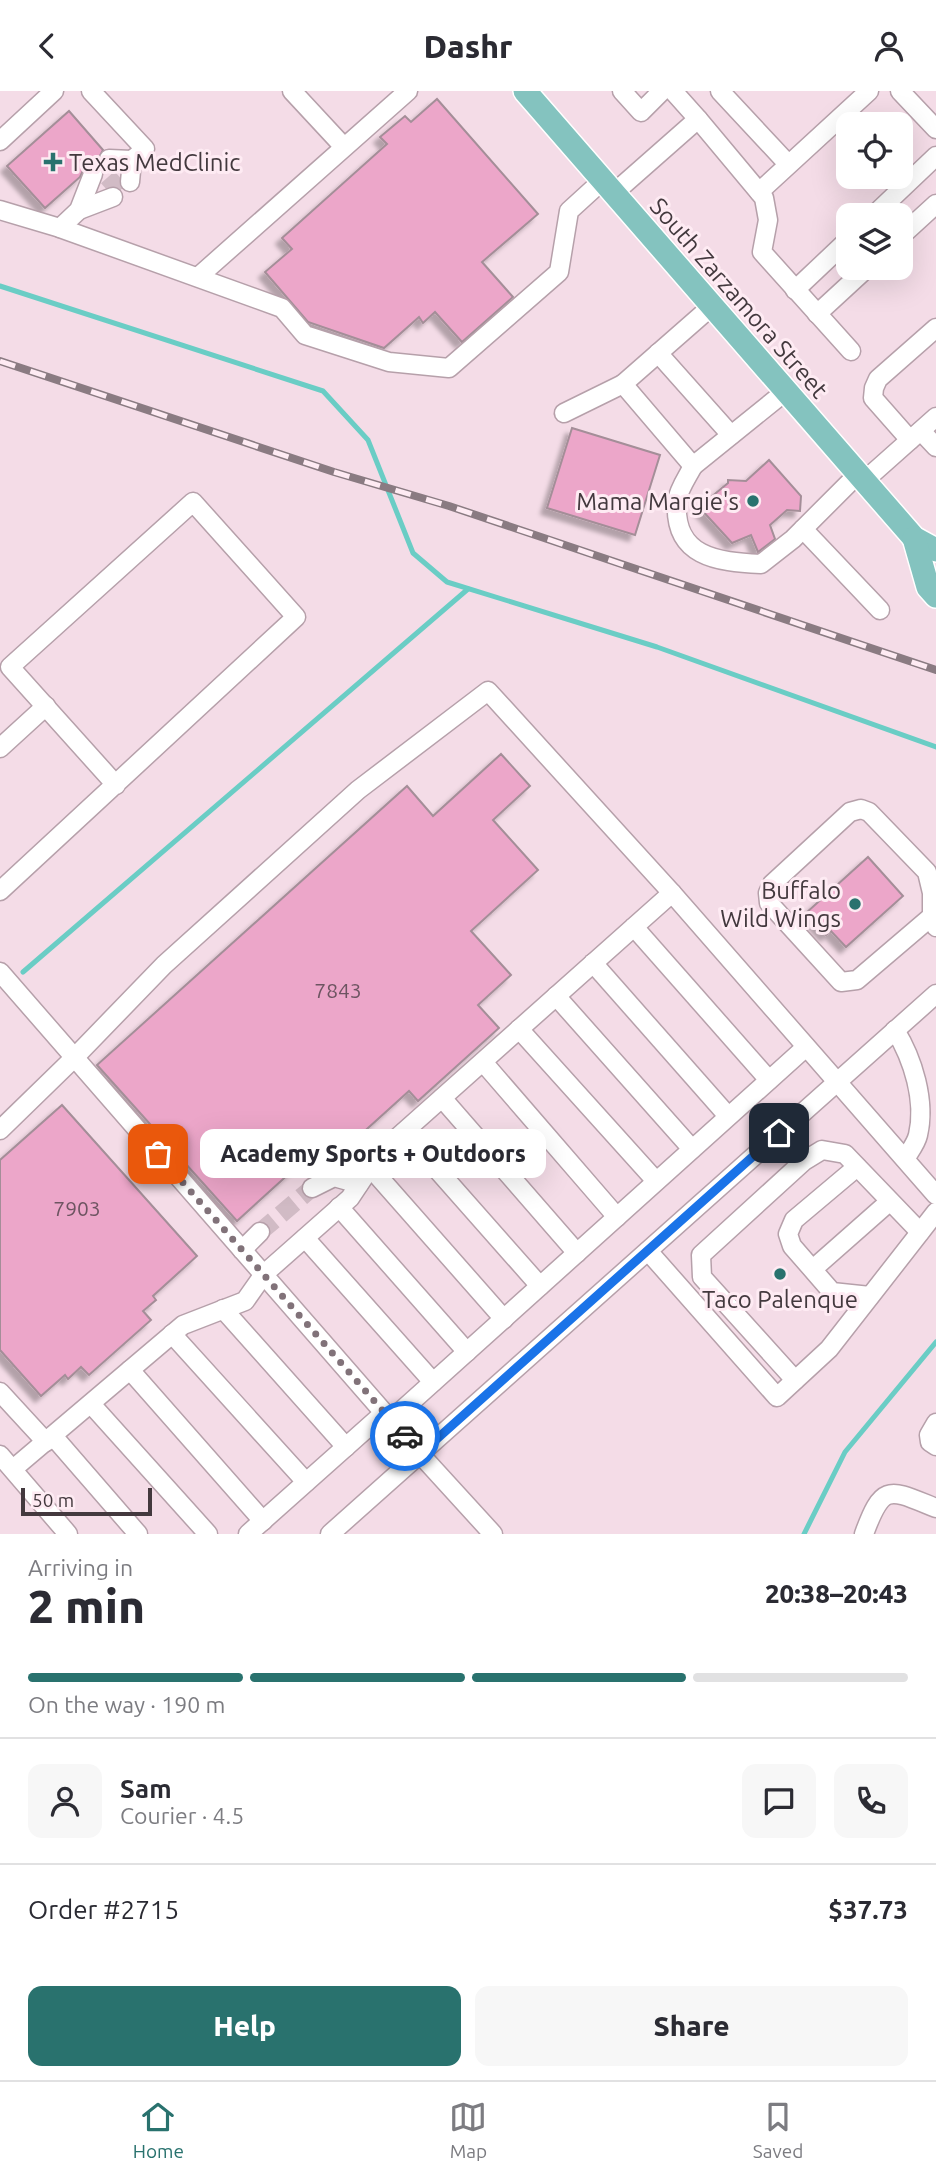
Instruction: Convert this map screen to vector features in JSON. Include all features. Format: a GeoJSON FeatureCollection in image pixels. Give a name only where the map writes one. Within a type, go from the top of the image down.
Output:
{"type":"FeatureCollection","features":[{"type":"Feature","properties":{"kind":"main road","name":"South Zarzamora Street"},"geometry":{"type":"LineString","coordinates":[[525,91],[914,538],[936,550]]}},
{"type":"Feature","properties":{"kind":"main road","name":"South Zarzamora Street"},"geometry":{"type":"LineString","coordinates":[[914,538],[928,587],[936,596]]}},
{"type":"Feature","properties":{"kind":"street"},"geometry":{"type":"LineString","coordinates":[[0,141],[54,91]]}},
{"type":"Feature","properties":{"kind":"street"},"geometry":{"type":"LineString","coordinates":[[91,91],[145,149],[122,168]]}},
{"type":"Feature","properties":{"kind":"street"},"geometry":{"type":"LineString","coordinates":[[292,91],[344,148]]}},
{"type":"Feature","properties":{"kind":"street"},"geometry":{"type":"LineString","coordinates":[[198,277],[408,91]]}},
{"type":"Feature","properties":{"kind":"street"},"geometry":{"type":"LineString","coordinates":[[622,91],[640,112],[662,91]]}},
{"type":"Feature","properties":{"kind":"street"},"geometry":{"type":"LineString","coordinates":[[673,91],[764,198],[768,220],[762,252],[851,351]]}},
{"type":"Feature","properties":{"kind":"street"},"geometry":{"type":"LineString","coordinates":[[720,91],[788,164]]}},
{"type":"Feature","properties":{"kind":"street"},"geometry":{"type":"LineString","coordinates":[[759,192],[869,91]]}},
{"type":"Feature","properties":{"kind":"street"},"geometry":{"type":"LineString","coordinates":[[900,91],[936,129]]}},
{"type":"Feature","properties":{"kind":"street"},"geometry":{"type":"LineString","coordinates":[[0,210],[60,228],[282,308],[305,335],[390,362],[449,367],[559,272],[569,211],[608,187],[698,119]]}},
{"type":"Feature","properties":{"kind":"street"},"geometry":{"type":"LineString","coordinates":[[887,203],[936,156]]}},
{"type":"Feature","properties":{"kind":"street"},"geometry":{"type":"LineString","coordinates":[[60,228],[103,186],[79,210]]}},
{"type":"Feature","properties":{"kind":"street"},"geometry":{"type":"LineString","coordinates":[[913,225],[936,204]]}},
{"type":"Feature","properties":{"kind":"street"},"geometry":{"type":"LineString","coordinates":[[795,290],[836,251]]}},
{"type":"Feature","properties":{"kind":"street"},"geometry":{"type":"LineString","coordinates":[[817,314],[854,280]]}},
{"type":"Feature","properties":{"kind":"street"},"geometry":{"type":"LineString","coordinates":[[564,413],[623,384],[712,306]]}},
{"type":"Feature","properties":{"kind":"street"},"geometry":{"type":"LineString","coordinates":[[936,328],[878,379],[873,398],[915,435],[936,447]]}},
{"type":"Feature","properties":{"kind":"street"},"geometry":{"type":"LineString","coordinates":[[658,353],[731,435]]}},
{"type":"Feature","properties":{"kind":"street"},"geometry":{"type":"LineString","coordinates":[[623,384],[693,466]]}},
{"type":"Feature","properties":{"kind":"street"},"geometry":{"type":"LineString","coordinates":[[786,391],[693,466],[677,499],[679,529],[689,546],[713,559],[761,564],[936,417]]}},
{"type":"Feature","properties":{"kind":"street"},"geometry":{"type":"LineString","coordinates":[[0,891],[116,785],[296,617],[193,502],[5,662],[116,785]]}},
{"type":"Feature","properties":{"kind":"street"},"geometry":{"type":"LineString","coordinates":[[803,529],[880,610]]}},
{"type":"Feature","properties":{"kind":"street"},"geometry":{"type":"LineString","coordinates":[[0,1130],[164,965],[358,790],[488,691],[672,893],[936,1195]]}},
{"type":"Feature","properties":{"kind":"street"},"geometry":{"type":"LineString","coordinates":[[0,748],[46,706]]}},
{"type":"Feature","properties":{"kind":"street"},"geometry":{"type":"LineString","coordinates":[[860,809],[869,811],[927,873],[934,921],[857,979],[845,983],[841,982],[769,903],[768,893],[772,884],[850,812],[860,809]]}},
{"type":"Feature","properties":{"kind":"street"},"geometry":{"type":"LineString","coordinates":[[13,1469],[183,1325],[245,1301],[264,1275],[339,1207],[380,1153],[672,893]]}},
{"type":"Feature","properties":{"kind":"street"},"geometry":{"type":"LineString","coordinates":[[634,927],[769,1080]]}},
{"type":"Feature","properties":{"kind":"street"},"geometry":{"type":"LineString","coordinates":[[593,963],[729,1116]]}},
{"type":"Feature","properties":{"kind":"street"},"geometry":{"type":"LineString","coordinates":[[0,972],[420,1454],[493,1534]]}},
{"type":"Feature","properties":{"kind":"street"},"geometry":{"type":"LineString","coordinates":[[330,1534],[936,994]]}},
{"type":"Feature","properties":{"kind":"street"},"geometry":{"type":"LineString","coordinates":[[556,996],[692,1149]]}},
{"type":"Feature","properties":{"kind":"street"},"geometry":{"type":"LineString","coordinates":[[519,1029],[656,1181]]}},
{"type":"Feature","properties":{"kind":"street"},"geometry":{"type":"LineString","coordinates":[[895,1030],[908,1051],[921,1108],[918,1137],[905,1159]]}},
{"type":"Feature","properties":{"kind":"street"},"geometry":{"type":"LineString","coordinates":[[248,1534],[346,1447],[433,1382],[806,1047]]}},
{"type":"Feature","properties":{"kind":"street"},"geometry":{"type":"LineString","coordinates":[[483,1062],[617,1217]]}},
{"type":"Feature","properties":{"kind":"street"},"geometry":{"type":"LineString","coordinates":[[442,1098],[577,1253]]}},
{"type":"Feature","properties":{"kind":"street"},"geometry":{"type":"LineString","coordinates":[[404,1132],[540,1286]]}},
{"type":"Feature","properties":{"kind":"street"},"geometry":{"type":"LineString","coordinates":[[795,1380],[702,1277],[701,1255],[804,1161],[822,1150],[845,1154],[920,1232]]}},
{"type":"Feature","properties":{"kind":"street"},"geometry":{"type":"LineString","coordinates":[[370,1167],[504,1319]]}},
{"type":"Feature","properties":{"kind":"street"},"geometry":{"type":"LineString","coordinates":[[856,1167],[794,1220],[788,1234],[792,1246],[832,1292],[870,1296]]}},
{"type":"Feature","properties":{"kind":"street"},"geometry":{"type":"LineString","coordinates":[[312,1188],[334,1177],[359,1184]]}},
{"type":"Feature","properties":{"kind":"street"},"geometry":{"type":"LineString","coordinates":[[813,1269],[889,1202]]}},
{"type":"Feature","properties":{"kind":"street"},"geometry":{"type":"LineString","coordinates":[[339,1207],[467,1352]]}},
{"type":"Feature","properties":{"kind":"street"},"geometry":{"type":"LineString","coordinates":[[648,1251],[777,1397],[830,1349],[936,1212]]}},
{"type":"Feature","properties":{"kind":"street"},"geometry":{"type":"LineString","coordinates":[[242,1249],[260,1232]]}},
{"type":"Feature","properties":{"kind":"street"},"geometry":{"type":"LineString","coordinates":[[304,1238],[433,1382]]}},
{"type":"Feature","properties":{"kind":"street"},"geometry":{"type":"LineString","coordinates":[[223,1309],[346,1447]]}},
{"type":"Feature","properties":{"kind":"street"},"geometry":{"type":"LineString","coordinates":[[172,1334],[306,1482]]}},
{"type":"Feature","properties":{"kind":"street"},"geometry":{"type":"LineString","coordinates":[[130,1370],[263,1521]]}},
{"type":"Feature","properties":{"kind":"street"},"geometry":{"type":"LineString","coordinates":[[0,1392],[50,1439],[138,1534]]}},
{"type":"Feature","properties":{"kind":"street"},"geometry":{"type":"LineString","coordinates":[[91,1403],[208,1534]]}},
{"type":"Feature","properties":{"kind":"street"},"geometry":{"type":"LineString","coordinates":[[936,1423],[929,1435],[930,1442],[936,1446]]}},
{"type":"Feature","properties":{"kind":"street"},"geometry":{"type":"LineString","coordinates":[[0,1454],[68,1534]]}},
{"type":"Feature","properties":{"kind":"street"},"geometry":{"type":"LineString","coordinates":[[864,1534],[875,1505],[887,1495],[900,1494],[936,1509]]}},
{"type":"Feature","properties":{"kind":"building"},"geometry":{"type":"Polygon","coordinates":[[[437,99],[538,214],[482,262],[513,297],[462,342],[435,312],[423,323],[419,317],[384,348],[308,322],[265,272],[292,249],[282,238],[387,144],[380,137],[405,116],[411,122],[437,99]]]}},
{"type":"Feature","properties":{"kind":"building","name":"Texas MedClinic"},"geometry":{"type":"Polygon","coordinates":[[[69,111],[103,150],[98,160],[85,166],[80,177],[45,208],[7,166],[69,111]]]}},
{"type":"Feature","properties":{"kind":"building"},"geometry":{"type":"Polygon","coordinates":[[[572,428],[660,455],[635,535],[547,508],[572,428]]]}},
{"type":"Feature","properties":{"kind":"building","name":"Mama Margie's"},"geometry":{"type":"Polygon","coordinates":[[[769,460],[801,496],[800,511],[787,510],[770,525],[775,539],[758,552],[751,535],[732,543],[699,507],[728,483],[728,480],[746,481],[769,460]]]}},
{"type":"Feature","properties":{"kind":"building"},"geometry":{"type":"Polygon","coordinates":[[[501,754],[530,786],[493,820],[538,870],[471,931],[511,975],[478,1005],[499,1028],[418,1101],[409,1091],[337,1156],[324,1142],[237,1221],[97,1065],[407,786],[433,816],[501,754]]]}},
{"type":"Feature","properties":{"kind":"building","name":"Buffalo Wild Wings"},"geometry":{"type":"Polygon","coordinates":[[[868,857],[903,896],[846,947],[831,931],[826,935],[806,913],[868,857]]]}},
{"type":"Feature","properties":{"kind":"building"},"geometry":{"type":"Polygon","coordinates":[[[62,1105],[197,1256],[153,1296],[156,1300],[143,1311],[151,1320],[89,1375],[81,1367],[68,1379],[65,1375],[41,1396],[0,1350],[0,1160],[62,1105]]]}},
{"type":"Feature","properties":{"kind":"waterway"},"geometry":{"type":"LineString","coordinates":[[0,286],[323,391],[368,440],[413,553],[447,582],[657,647],[936,747]]}},
{"type":"Feature","properties":{"kind":"waterway"},"geometry":{"type":"LineString","coordinates":[[23,972],[468,589]]}},
{"type":"Feature","properties":{"kind":"waterway"},"geometry":{"type":"LineString","coordinates":[[804,1534],[845,1452],[936,1342]]}},
{"type":"Feature","properties":{"kind":"tunnel"},"geometry":{"type":"LineString","coordinates":[[107,190],[124,175]]}},
{"type":"Feature","properties":{"kind":"tunnel"},"geometry":{"type":"LineString","coordinates":[[260,1232],[312,1188]]}},
{"type":"Feature","properties":{"kind":"railway"},"geometry":{"type":"LineString","coordinates":[[0,361],[334,472],[449,506],[936,670]]}},
{"type":"Feature","properties":{"kind":"way so far"},"geometry":{"type":"LineString","coordinates":[[158,1154],[405,1436]]}},
{"type":"Feature","properties":{"kind":"place","name":"Texas MedClinic"},"geometry":{"type":"Point","coordinates":[53,162]}},
{"type":"Feature","properties":{"kind":"place","name":"Mama Margie's"},"geometry":{"type":"Point","coordinates":[753,501]}},
{"type":"Feature","properties":{"kind":"place","name":"Buffalo Wild Wings"},"geometry":{"type":"Point","coordinates":[855,904]}},
{"type":"Feature","properties":{"kind":"place","name":"Academy Sports + Outdoors"},"geometry":{"type":"Point","coordinates":[158,1154]}},
{"type":"Feature","properties":{"kind":"place","name":"Taco Palenque"},"geometry":{"type":"Point","coordinates":[780,1274]}},
{"type":"Feature","properties":{"kind":"route"},"geometry":{"type":"LineString","coordinates":[[405,1436],[420,1454],[779,1133]]}}]}
